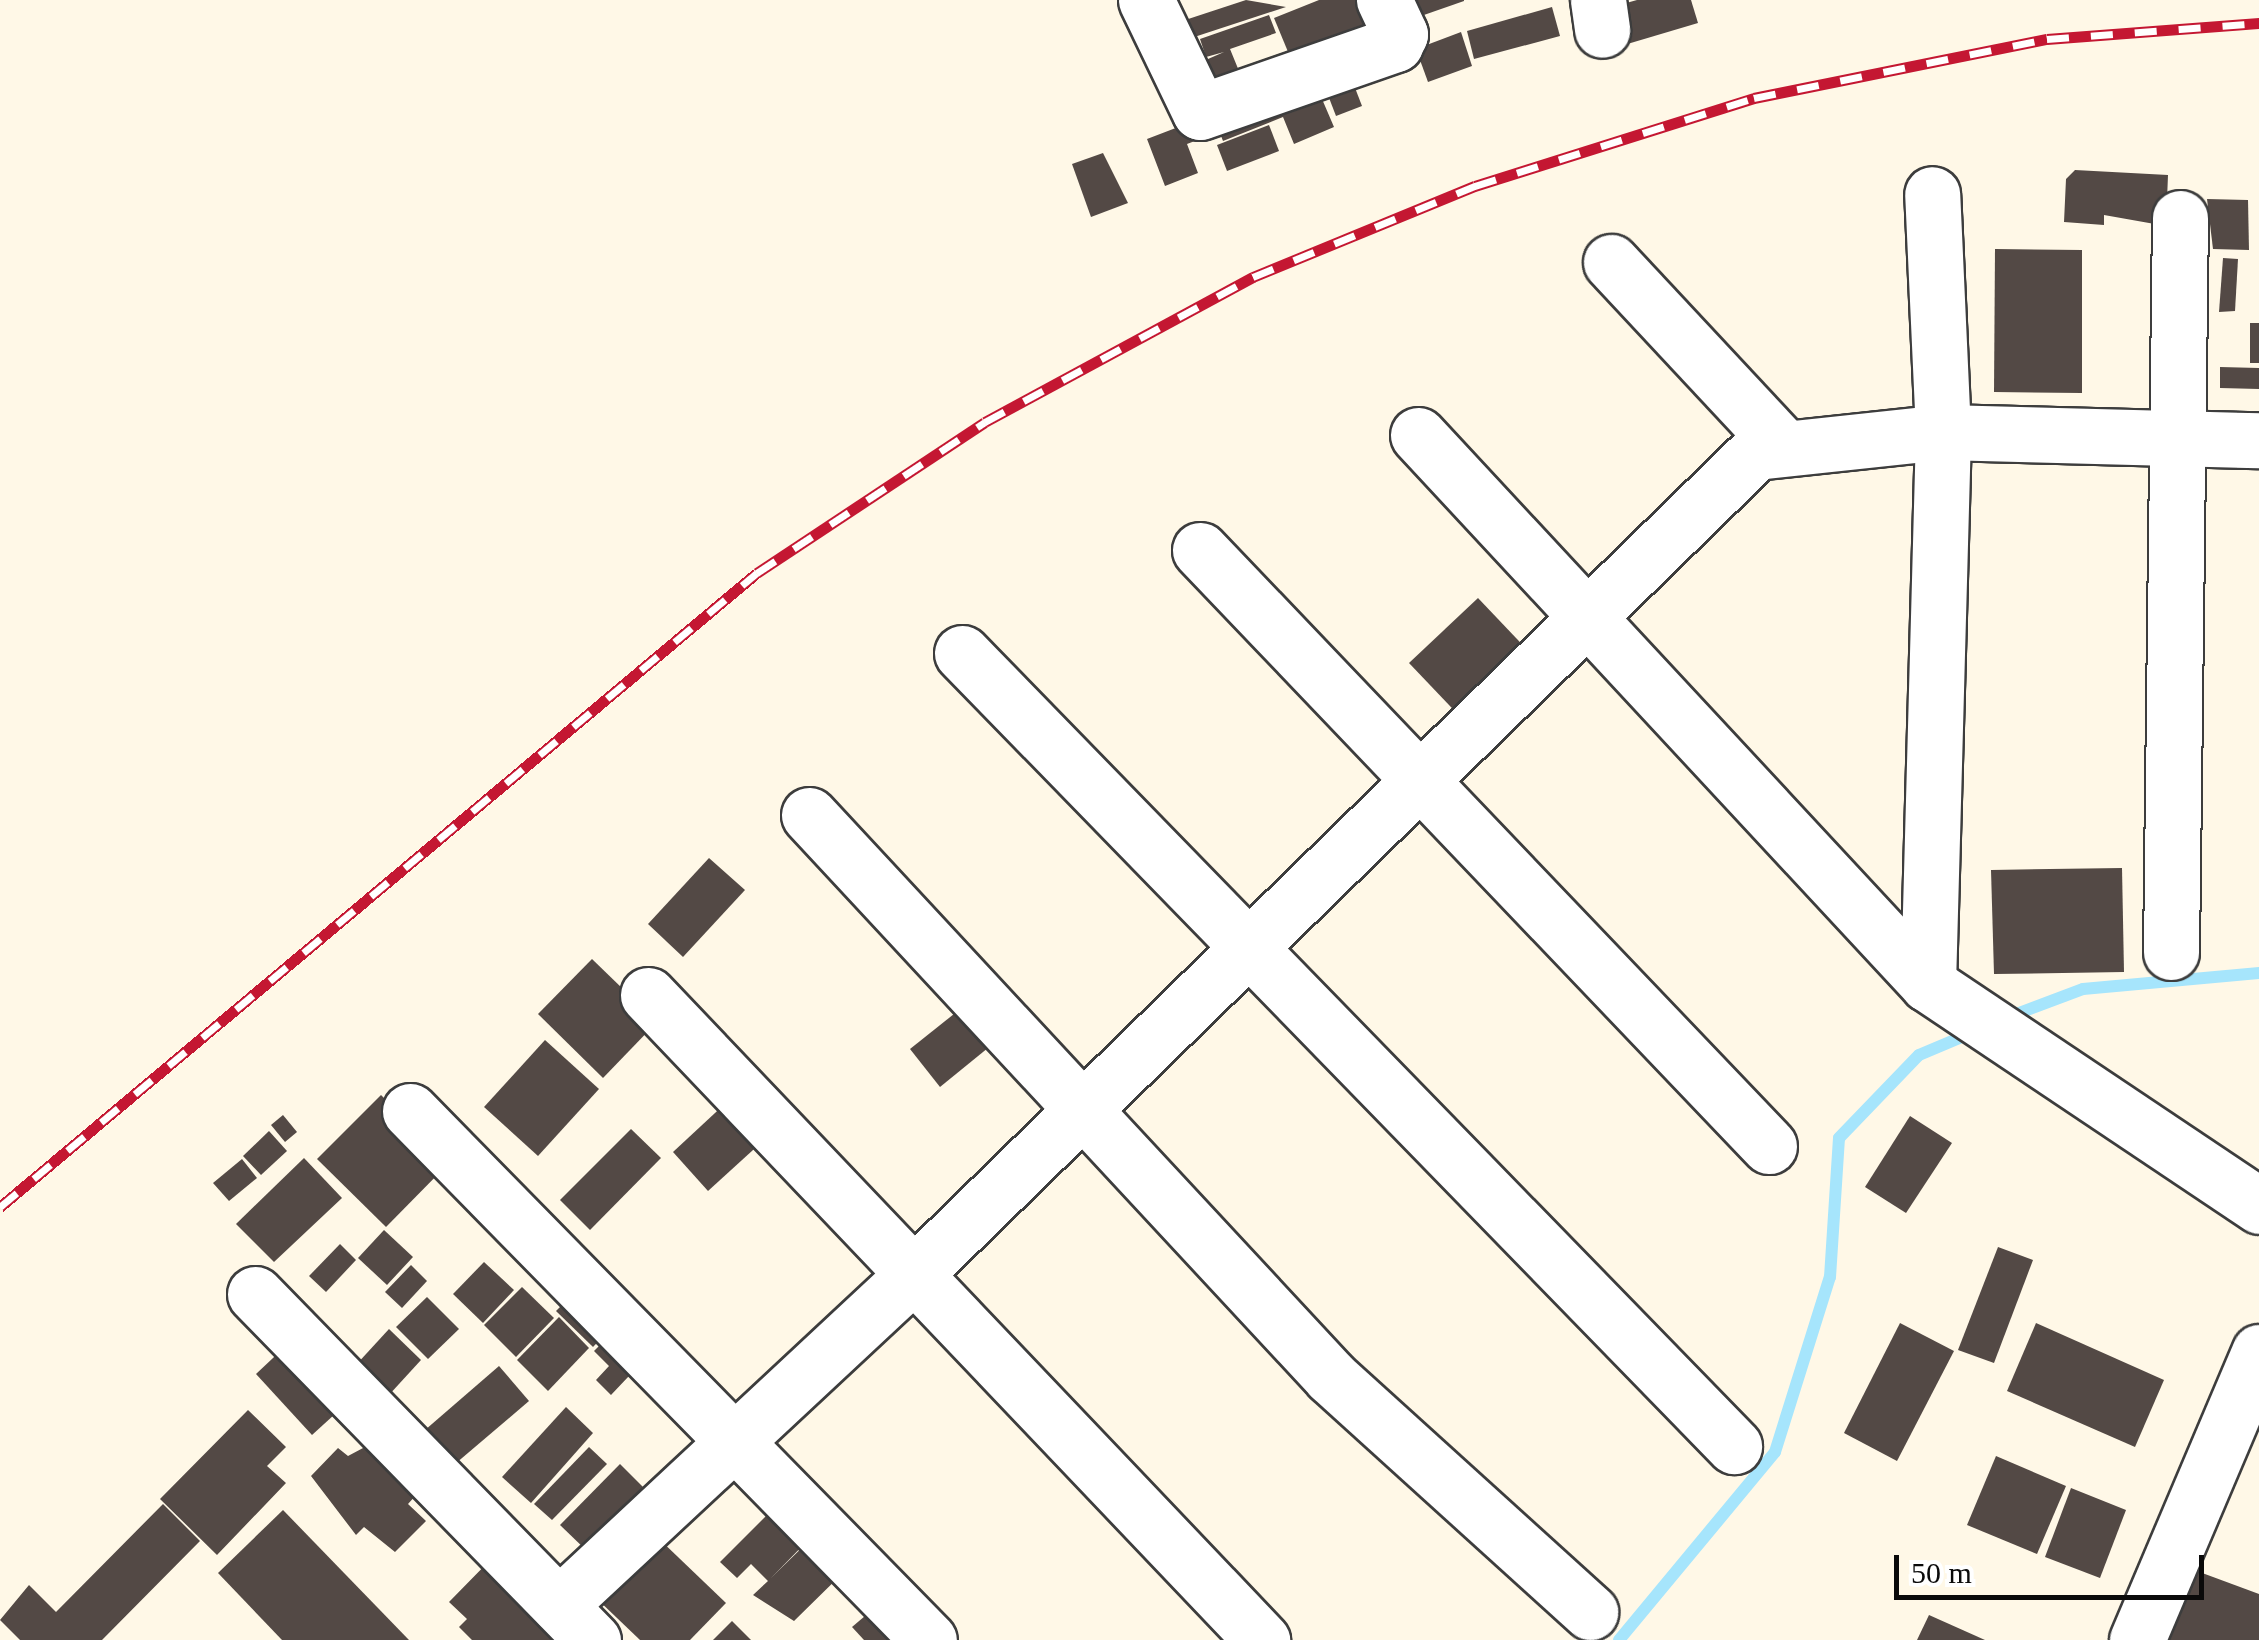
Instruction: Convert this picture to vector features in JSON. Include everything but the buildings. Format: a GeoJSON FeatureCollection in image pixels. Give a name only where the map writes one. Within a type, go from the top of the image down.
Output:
{"type":"FeatureCollection","features":[{"type":"Feature","properties":{"kind":"street"},"geometry":{"type":"LineString","coordinates":[[1146,0],[1200,112],[1395,44],[1400,34],[1384,0]]}},
{"type":"Feature","properties":{"kind":"street"},"geometry":{"type":"LineString","coordinates":[[1928,984],[1943,432],[1932,194]]}},
{"type":"Feature","properties":{"kind":"street"},"geometry":{"type":"LineString","coordinates":[[2171,952],[2180,218]]}},
{"type":"Feature","properties":{"kind":"street"},"geometry":{"type":"LineString","coordinates":[[1611,262],[1780,444]]}},
{"type":"Feature","properties":{"kind":"street"},"geometry":{"type":"LineString","coordinates":[[255,1294],[576,1622],[738,1442],[1590,617],[1733,468],[1780,444],[1943,432],[2259,440]]}},
{"type":"Feature","properties":{"kind":"street"},"geometry":{"type":"LineString","coordinates":[[1418,435],[1928,984],[2002,1038],[2259,1206]]}},
{"type":"Feature","properties":{"kind":"street"},"geometry":{"type":"LineString","coordinates":[[1200,550],[1424,779],[1769,1146]]}},
{"type":"Feature","properties":{"kind":"street"},"geometry":{"type":"LineString","coordinates":[[962,653],[1246,952],[1734,1446]]}},
{"type":"Feature","properties":{"kind":"street"},"geometry":{"type":"LineString","coordinates":[[810,816],[1079,1114],[1331,1377],[1590,1612]]}},
{"type":"Feature","properties":{"kind":"street"},"geometry":{"type":"LineString","coordinates":[[648,995],[1262,1640]]}},
{"type":"Feature","properties":{"kind":"street"},"geometry":{"type":"LineString","coordinates":[[410,1110],[929,1640]]}},
{"type":"Feature","properties":{"kind":"street"},"geometry":{"type":"LineString","coordinates":[[2137,1640],[2259,1352]]}},
{"type":"Feature","properties":{"kind":"waterway"},"geometry":{"type":"LineString","coordinates":[[2003,1019],[2083,989],[2259,973]]}},
{"type":"Feature","properties":{"kind":"waterway"},"geometry":{"type":"LineString","coordinates":[[1619,1640],[1775,1452],[1830,1277],[1839,1138],[1919,1055],[1971,1033]]}},
{"type":"Feature","properties":{"kind":"railway"},"geometry":{"type":"LineString","coordinates":[[0,1207],[757,573],[985,422],[1253,277],[1475,186],[1754,98],[2047,39],[2259,23]]}}]}
